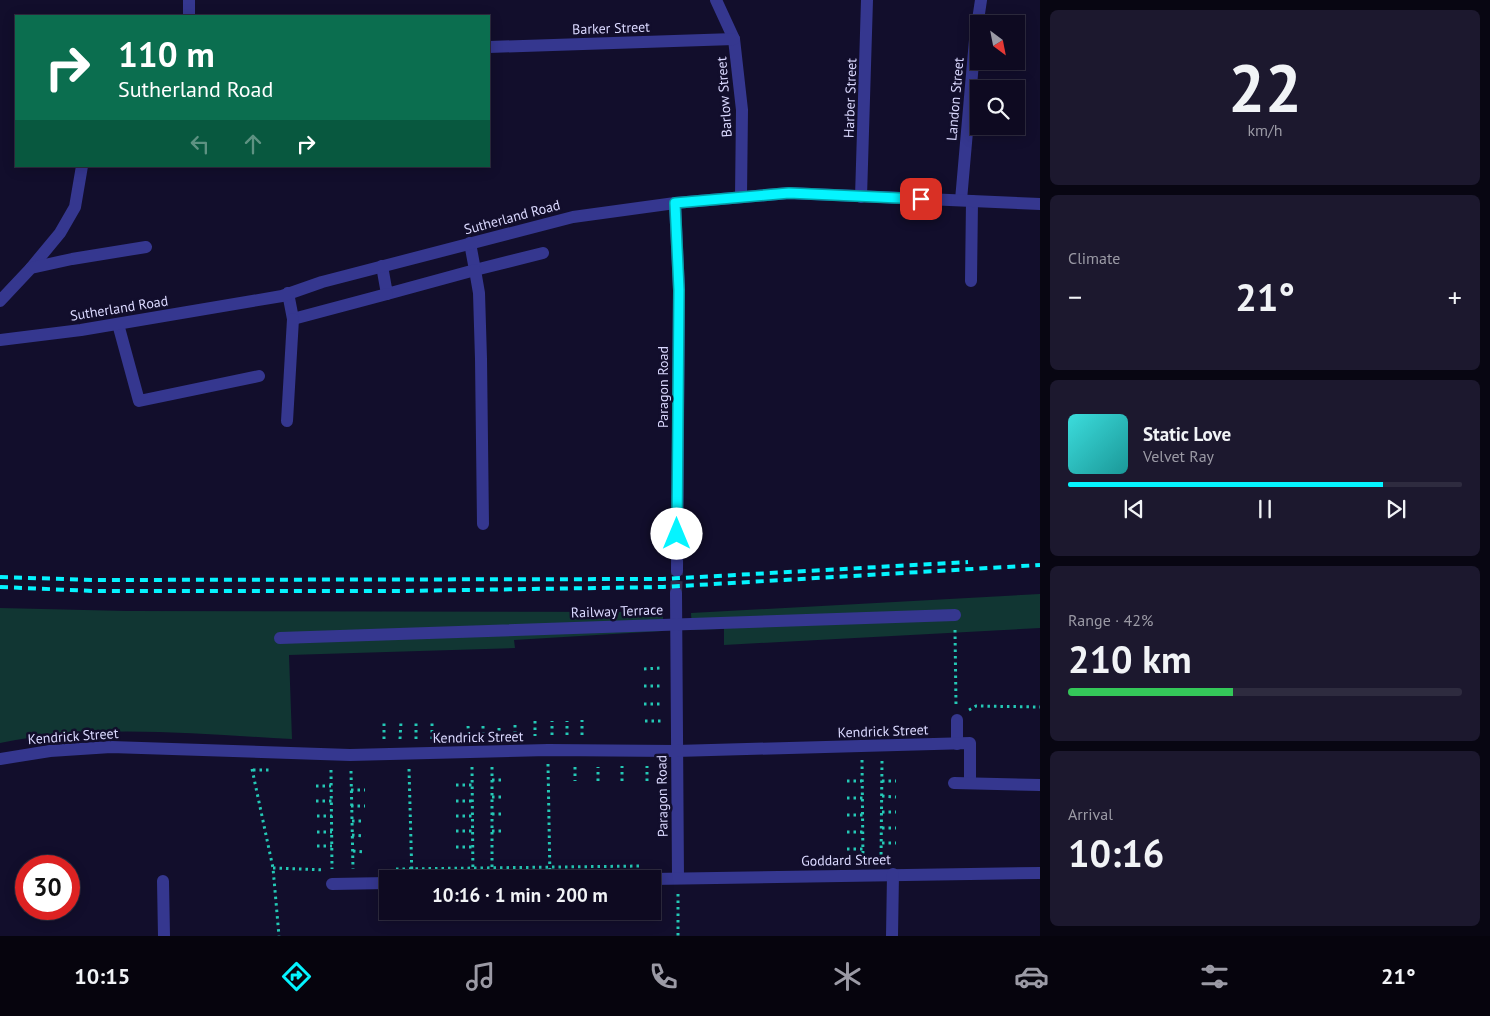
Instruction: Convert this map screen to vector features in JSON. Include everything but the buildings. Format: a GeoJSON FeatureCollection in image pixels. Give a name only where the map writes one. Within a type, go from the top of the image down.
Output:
{"type":"FeatureCollection","features":[{"type":"Feature","properties":{"kind":"street"},"geometry":{"type":"LineString","coordinates":[[189,0],[189,15]]}},
{"type":"Feature","properties":{"kind":"street","name":"Barlow Street"},"geometry":{"type":"LineString","coordinates":[[716,0],[734,39],[742,110],[740,196]]}},
{"type":"Feature","properties":{"kind":"street","name":"Harber Street"},"geometry":{"type":"LineString","coordinates":[[861,197],[866,0]]}},
{"type":"Feature","properties":{"kind":"street","name":"Landon Street"},"geometry":{"type":"LineString","coordinates":[[971,281],[966,200],[975,40],[981,0]]}},
{"type":"Feature","properties":{"kind":"street","name":"Barker Street"},"geometry":{"type":"LineString","coordinates":[[490,47],[734,39]]}},
{"type":"Feature","properties":{"kind":"street"},"geometry":{"type":"LineString","coordinates":[[0,301],[60,233],[75,207],[82,167]]}},
{"type":"Feature","properties":{"kind":"street","name":"Sutherland Road"},"geometry":{"type":"LineString","coordinates":[[0,340],[118,324],[288,293],[382,266],[573,216],[740,196],[789,193],[1040,204]]}},
{"type":"Feature","properties":{"kind":"street","name":"Paragon Road"},"geometry":{"type":"LineString","coordinates":[[675,203],[679,290],[677,571]]}},
{"type":"Feature","properties":{"kind":"street"},"geometry":{"type":"LineString","coordinates":[[470,243],[479,293],[483,524]]}},
{"type":"Feature","properties":{"kind":"street"},"geometry":{"type":"LineString","coordinates":[[31,268],[72,258],[146,247]]}},
{"type":"Feature","properties":{"kind":"street"},"geometry":{"type":"LineString","coordinates":[[293,319],[543,253]]}},
{"type":"Feature","properties":{"kind":"street"},"geometry":{"type":"LineString","coordinates":[[382,266],[388,294]]}},
{"type":"Feature","properties":{"kind":"street"},"geometry":{"type":"LineString","coordinates":[[287,420],[293,319],[288,293]]}},
{"type":"Feature","properties":{"kind":"street"},"geometry":{"type":"LineString","coordinates":[[118,324],[139,401],[259,376]]}},
{"type":"Feature","properties":{"kind":"street","name":"Paragon Road"},"geometry":{"type":"LineString","coordinates":[[676,593],[678,878]]}},
{"type":"Feature","properties":{"kind":"street","name":"Railway Terrace"},"geometry":{"type":"LineString","coordinates":[[280,638],[955,615]]}},
{"type":"Feature","properties":{"kind":"street"},"geometry":{"type":"LineString","coordinates":[[956,720],[957,744],[970,743],[970,783]]}},
{"type":"Feature","properties":{"kind":"street","name":"Kendrick Street"},"geometry":{"type":"LineString","coordinates":[[0,759],[50,751],[111,747],[350,755],[472,752],[492,746],[550,745],[676,751],[862,752],[882,746],[957,744]]}},
{"type":"Feature","properties":{"kind":"street"},"geometry":{"type":"LineString","coordinates":[[954,783],[1040,785]]}},
{"type":"Feature","properties":{"kind":"street","name":"Goddard Street"},"geometry":{"type":"LineString","coordinates":[[661,879],[1040,873]]}},
{"type":"Feature","properties":{"kind":"street"},"geometry":{"type":"LineString","coordinates":[[892,936],[894,874]]}},
{"type":"Feature","properties":{"kind":"street"},"geometry":{"type":"LineString","coordinates":[[163,881],[164,936]]}},
{"type":"Feature","properties":{"kind":"street"},"geometry":{"type":"LineString","coordinates":[[332,884],[379,883]]}},
{"type":"Feature","properties":{"kind":"path"},"geometry":{"type":"LineString","coordinates":[[955,615],[956,720]]}},
{"type":"Feature","properties":{"kind":"path"},"geometry":{"type":"LineString","coordinates":[[663,659],[663,730]]}},
{"type":"Feature","properties":{"kind":"path"},"geometry":{"type":"LineString","coordinates":[[644,669],[663,668]]}},
{"type":"Feature","properties":{"kind":"path"},"geometry":{"type":"LineString","coordinates":[[644,686],[663,686]]}},
{"type":"Feature","properties":{"kind":"path"},"geometry":{"type":"LineString","coordinates":[[644,704],[663,704]]}},
{"type":"Feature","properties":{"kind":"path"},"geometry":{"type":"LineString","coordinates":[[956,720],[976,706],[1040,707]]}},
{"type":"Feature","properties":{"kind":"path"},"geometry":{"type":"LineString","coordinates":[[582,720],[582,740]]}},
{"type":"Feature","properties":{"kind":"path"},"geometry":{"type":"LineString","coordinates":[[550,868],[548,767],[552,721]]}},
{"type":"Feature","properties":{"kind":"path"},"geometry":{"type":"LineString","coordinates":[[567,721],[567,740]]}},
{"type":"Feature","properties":{"kind":"path"},"geometry":{"type":"LineString","coordinates":[[645,721],[663,721]]}},
{"type":"Feature","properties":{"kind":"path"},"geometry":{"type":"LineString","coordinates":[[400,742],[401,722]]}},
{"type":"Feature","properties":{"kind":"path"},"geometry":{"type":"LineString","coordinates":[[416,722],[416,742]]}},
{"type":"Feature","properties":{"kind":"path"},"geometry":{"type":"LineString","coordinates":[[432,722],[432,742]]}},
{"type":"Feature","properties":{"kind":"path"},"geometry":{"type":"LineString","coordinates":[[535,722],[536,741]]}},
{"type":"Feature","properties":{"kind":"path"},"geometry":{"type":"LineString","coordinates":[[384,723],[384,742],[441,741]]}},
{"type":"Feature","properties":{"kind":"path"},"geometry":{"type":"LineString","coordinates":[[514,725],[515,741],[522,741]]}},
{"type":"Feature","properties":{"kind":"path"},"geometry":{"type":"LineString","coordinates":[[468,726],[469,741],[483,741],[492,746],[492,869]]}},
{"type":"Feature","properties":{"kind":"path"},"geometry":{"type":"LineString","coordinates":[[483,726],[483,741]]}},
{"type":"Feature","properties":{"kind":"path"},"geometry":{"type":"LineString","coordinates":[[499,726],[499,741],[507,741]]}},
{"type":"Feature","properties":{"kind":"path"},"geometry":{"type":"LineString","coordinates":[[853,862],[882,862],[882,746]]}},
{"type":"Feature","properties":{"kind":"path"},"geometry":{"type":"LineString","coordinates":[[249,752],[273,868],[279,936]]}},
{"type":"Feature","properties":{"kind":"path"},"geometry":{"type":"LineString","coordinates":[[472,752],[473,870]]}},
{"type":"Feature","properties":{"kind":"path"},"geometry":{"type":"LineString","coordinates":[[852,758],[862,752]]}},
{"type":"Feature","properties":{"kind":"path"},"geometry":{"type":"LineString","coordinates":[[862,752],[863,862]]}},
{"type":"Feature","properties":{"kind":"path"},"geometry":{"type":"LineString","coordinates":[[409,754],[412,869]]}},
{"type":"Feature","properties":{"kind":"path"},"geometry":{"type":"LineString","coordinates":[[331,755],[332,884]]}},
{"type":"Feature","properties":{"kind":"path"},"geometry":{"type":"LineString","coordinates":[[350,755],[354,884]]}},
{"type":"Feature","properties":{"kind":"path"},"geometry":{"type":"LineString","coordinates":[[622,766],[622,781]]}},
{"type":"Feature","properties":{"kind":"path"},"geometry":{"type":"LineString","coordinates":[[614,767],[630,766]]}},
{"type":"Feature","properties":{"kind":"path"},"geometry":{"type":"LineString","coordinates":[[639,766],[655,766]]}},
{"type":"Feature","properties":{"kind":"path"},"geometry":{"type":"LineString","coordinates":[[647,766],[647,781]]}},
{"type":"Feature","properties":{"kind":"path"},"geometry":{"type":"LineString","coordinates":[[463,768],[479,767]]}},
{"type":"Feature","properties":{"kind":"path"},"geometry":{"type":"LineString","coordinates":[[486,767],[502,767]]}},
{"type":"Feature","properties":{"kind":"path"},"geometry":{"type":"LineString","coordinates":[[539,767],[557,767]]}},
{"type":"Feature","properties":{"kind":"path"},"geometry":{"type":"LineString","coordinates":[[566,767],[583,767]]}},
{"type":"Feature","properties":{"kind":"path"},"geometry":{"type":"LineString","coordinates":[[575,767],[575,781]]}},
{"type":"Feature","properties":{"kind":"path"},"geometry":{"type":"LineString","coordinates":[[591,767],[606,767]]}},
{"type":"Feature","properties":{"kind":"path"},"geometry":{"type":"LineString","coordinates":[[598,767],[598,781]]}},
{"type":"Feature","properties":{"kind":"path"},"geometry":{"type":"LineString","coordinates":[[322,769],[360,768]]}},
{"type":"Feature","properties":{"kind":"path"},"geometry":{"type":"LineString","coordinates":[[399,768],[418,768]]}},
{"type":"Feature","properties":{"kind":"path"},"geometry":{"type":"LineString","coordinates":[[253,770],[272,770]]}},
{"type":"Feature","properties":{"kind":"path"},"geometry":{"type":"LineString","coordinates":[[492,780],[505,780]]}},
{"type":"Feature","properties":{"kind":"path"},"geometry":{"type":"LineString","coordinates":[[847,781],[862,781]]}},
{"type":"Feature","properties":{"kind":"path"},"geometry":{"type":"LineString","coordinates":[[882,781],[896,781]]}},
{"type":"Feature","properties":{"kind":"path"},"geometry":{"type":"LineString","coordinates":[[456,786],[472,785]]}},
{"type":"Feature","properties":{"kind":"path"},"geometry":{"type":"LineString","coordinates":[[316,786],[332,786]]}},
{"type":"Feature","properties":{"kind":"path"},"geometry":{"type":"LineString","coordinates":[[351,790],[365,790]]}},
{"type":"Feature","properties":{"kind":"path"},"geometry":{"type":"LineString","coordinates":[[882,796],[896,797]]}},
{"type":"Feature","properties":{"kind":"path"},"geometry":{"type":"LineString","coordinates":[[492,797],[505,797]]}},
{"type":"Feature","properties":{"kind":"path"},"geometry":{"type":"LineString","coordinates":[[847,798],[863,798]]}},
{"type":"Feature","properties":{"kind":"path"},"geometry":{"type":"LineString","coordinates":[[316,801],[332,801]]}},
{"type":"Feature","properties":{"kind":"path"},"geometry":{"type":"LineString","coordinates":[[456,801],[472,801]]}},
{"type":"Feature","properties":{"kind":"path"},"geometry":{"type":"LineString","coordinates":[[351,806],[365,806]]}},
{"type":"Feature","properties":{"kind":"path"},"geometry":{"type":"LineString","coordinates":[[882,812],[896,812]]}},
{"type":"Feature","properties":{"kind":"path"},"geometry":{"type":"LineString","coordinates":[[492,814],[505,814]]}},
{"type":"Feature","properties":{"kind":"path"},"geometry":{"type":"LineString","coordinates":[[847,815],[862,815]]}},
{"type":"Feature","properties":{"kind":"path"},"geometry":{"type":"LineString","coordinates":[[316,816],[332,816]]}},
{"type":"Feature","properties":{"kind":"path"},"geometry":{"type":"LineString","coordinates":[[456,816],[472,816]]}},
{"type":"Feature","properties":{"kind":"path"},"geometry":{"type":"LineString","coordinates":[[352,821],[365,821]]}},
{"type":"Feature","properties":{"kind":"path"},"geometry":{"type":"LineString","coordinates":[[882,828],[896,828]]}},
{"type":"Feature","properties":{"kind":"path"},"geometry":{"type":"LineString","coordinates":[[456,831],[472,831]]}},
{"type":"Feature","properties":{"kind":"path"},"geometry":{"type":"LineString","coordinates":[[492,831],[505,831]]}},
{"type":"Feature","properties":{"kind":"path"},"geometry":{"type":"LineString","coordinates":[[317,832],[332,832]]}},
{"type":"Feature","properties":{"kind":"path"},"geometry":{"type":"LineString","coordinates":[[847,832],[863,832]]}},
{"type":"Feature","properties":{"kind":"path"},"geometry":{"type":"LineString","coordinates":[[352,836],[365,836]]}},
{"type":"Feature","properties":{"kind":"path"},"geometry":{"type":"LineString","coordinates":[[882,843],[896,843]]}},
{"type":"Feature","properties":{"kind":"path"},"geometry":{"type":"LineString","coordinates":[[317,846],[332,846]]}},
{"type":"Feature","properties":{"kind":"path"},"geometry":{"type":"LineString","coordinates":[[456,847],[473,847]]}},
{"type":"Feature","properties":{"kind":"path"},"geometry":{"type":"LineString","coordinates":[[847,849],[863,849]]}},
{"type":"Feature","properties":{"kind":"path"},"geometry":{"type":"LineString","coordinates":[[352,852],[365,852]]}},
{"type":"Feature","properties":{"kind":"path"},"geometry":{"type":"LineString","coordinates":[[392,869],[473,870],[644,866]]}},
{"type":"Feature","properties":{"kind":"path"},"geometry":{"type":"LineString","coordinates":[[273,868],[339,870]]}},
{"type":"Feature","properties":{"kind":"path"},"geometry":{"type":"LineString","coordinates":[[346,870],[363,869]]}},
{"type":"Feature","properties":{"kind":"path"},"geometry":{"type":"LineString","coordinates":[[678,878],[678,936]]}},
{"type":"Feature","properties":{"kind":"green space"},"geometry":{"type":"Polygon","coordinates":[[[1040,594],[1040,628],[724,645],[724,629],[692,630],[691,613],[1040,594]]]}},
{"type":"Feature","properties":{"kind":"green space"},"geometry":{"type":"Polygon","coordinates":[[[0,608],[127,611],[663,612],[663,631],[514,640],[515,648],[289,655],[292,739],[182,733],[109,732],[72,733],[0,743],[0,608]]]}},
{"type":"Feature","properties":{"kind":"tunnel"},"geometry":{"type":"LineString","coordinates":[[676,593],[677,571]]}},
{"type":"Feature","properties":{"kind":"railway"},"geometry":{"type":"LineString","coordinates":[[0,577],[93,580],[663,579],[968,562]]}},
{"type":"Feature","properties":{"kind":"railway"},"geometry":{"type":"LineString","coordinates":[[0,587],[94,591],[399,591],[663,587],[1040,565]]}},
{"type":"Feature","properties":{"kind":"route"},"geometry":{"type":"LineString","coordinates":[[677,534],[679,290],[675,203],[789,193],[921,199]]}}]}
